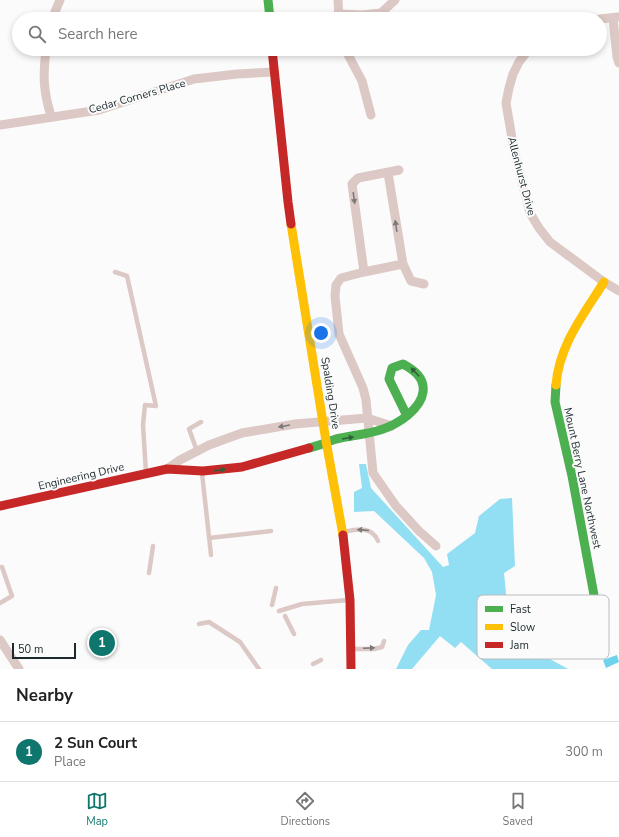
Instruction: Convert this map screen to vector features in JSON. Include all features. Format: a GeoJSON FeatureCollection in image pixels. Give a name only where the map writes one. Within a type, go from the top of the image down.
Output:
{"type":"FeatureCollection","features":[{"type":"Feature","properties":{"kind":"street"},"geometry":{"type":"LineString","coordinates":[[55,12],[60,0]]}},
{"type":"Feature","properties":{"kind":"street"},"geometry":{"type":"LineString","coordinates":[[268,0],[269,12]]}},
{"type":"Feature","properties":{"kind":"street"},"geometry":{"type":"LineString","coordinates":[[338,0],[339,12]]}},
{"type":"Feature","properties":{"kind":"street"},"geometry":{"type":"LineString","coordinates":[[382,12],[395,0]]}},
{"type":"Feature","properties":{"kind":"street"},"geometry":{"type":"LineString","coordinates":[[616,17],[616,57],[619,63]]}},
{"type":"Feature","properties":{"kind":"street"},"geometry":{"type":"LineString","coordinates":[[45,56],[43,72],[46,98],[51,116]]}},
{"type":"Feature","properties":{"kind":"street","name":"Spalding Drive"},"geometry":{"type":"LineString","coordinates":[[273,56],[288,202],[326,441],[343,532],[350,600],[351,669]]}},
{"type":"Feature","properties":{"kind":"street"},"geometry":{"type":"LineString","coordinates":[[349,56],[362,81],[371,115]]}},
{"type":"Feature","properties":{"kind":"street","name":"Allenhurst Drive"},"geometry":{"type":"LineString","coordinates":[[524,56],[513,74],[506,103],[514,150],[530,213],[550,242],[604,282],[619,291]]}},
{"type":"Feature","properties":{"kind":"street","name":"Cedar Corners Place"},"geometry":{"type":"LineString","coordinates":[[0,126],[51,116],[99,110],[194,79],[237,74],[274,72]]}},
{"type":"Feature","properties":{"kind":"street"},"geometry":{"type":"LineString","coordinates":[[364,272],[352,184],[358,178],[399,170]]}},
{"type":"Feature","properties":{"kind":"street"},"geometry":{"type":"LineString","coordinates":[[388,173],[403,264],[411,281],[424,284]]}},
{"type":"Feature","properties":{"kind":"street"},"geometry":{"type":"LineString","coordinates":[[403,264],[341,278],[336,286],[335,296],[339,334],[363,388],[366,400],[373,473],[396,506],[419,531],[436,546]]}},
{"type":"Feature","properties":{"kind":"street","name":"Mount Berry Lane Northwest"},"geometry":{"type":"LineString","coordinates":[[594,595],[572,476],[555,402],[557,373],[568,340],[604,282]]}},
{"type":"Feature","properties":{"kind":"street","name":"Engineering Drive"},"geometry":{"type":"LineString","coordinates":[[0,506],[167,469],[203,471],[242,467],[317,446],[326,441],[370,434],[387,429],[407,416],[423,399],[424,385],[415,371],[403,364],[392,368],[389,380],[407,416]]}},
{"type":"Feature","properties":{"kind":"street"},"geometry":{"type":"LineString","coordinates":[[367,418],[392,426]]}},
{"type":"Feature","properties":{"kind":"street","name":"Engineering Drive"},"geometry":{"type":"LineString","coordinates":[[167,469],[209,444],[242,433],[295,424],[367,418]]}},
{"type":"Feature","properties":{"kind":"street"},"geometry":{"type":"LineString","coordinates":[[0,640],[19,669]]}},
{"type":"Feature","properties":{"kind":"lane"},"geometry":{"type":"LineString","coordinates":[[115,272],[127,276],[156,406],[145,405],[143,425],[146,474]]}},
{"type":"Feature","properties":{"kind":"lane"},"geometry":{"type":"LineString","coordinates":[[197,451],[189,429],[202,422]]}},
{"type":"Feature","properties":{"kind":"lane"},"geometry":{"type":"LineString","coordinates":[[203,471],[211,555]]}},
{"type":"Feature","properties":{"kind":"lane"},"geometry":{"type":"LineString","coordinates":[[343,532],[361,530],[370,531],[376,536],[378,542]]}},
{"type":"Feature","properties":{"kind":"lane"},"geometry":{"type":"LineString","coordinates":[[209,538],[271,531]]}},
{"type":"Feature","properties":{"kind":"lane"},"geometry":{"type":"LineString","coordinates":[[149,573],[153,546]]}},
{"type":"Feature","properties":{"kind":"lane"},"geometry":{"type":"LineString","coordinates":[[0,603],[12,596],[2,567]]}},
{"type":"Feature","properties":{"kind":"lane"},"geometry":{"type":"LineString","coordinates":[[272,605],[276,588]]}},
{"type":"Feature","properties":{"kind":"lane"},"geometry":{"type":"LineString","coordinates":[[279,611],[302,604],[350,600]]}},
{"type":"Feature","properties":{"kind":"lane"},"geometry":{"type":"LineString","coordinates":[[285,616],[294,634]]}},
{"type":"Feature","properties":{"kind":"lane"},"geometry":{"type":"LineString","coordinates":[[199,624],[209,622],[240,642],[260,669]]}},
{"type":"Feature","properties":{"kind":"lane"},"geometry":{"type":"LineString","coordinates":[[350,649],[374,649],[382,647],[384,641]]}},
{"type":"Feature","properties":{"kind":"lane"},"geometry":{"type":"LineString","coordinates":[[313,664],[321,660]]}},
{"type":"Feature","properties":{"kind":"shaded area"},"geometry":{"type":"Polygon","coordinates":[[[359,464],[366,464],[371,488],[443,567],[449,565],[447,554],[475,533],[479,516],[500,499],[512,498],[515,566],[504,573],[506,595],[477,595],[477,656],[461,642],[455,648],[440,636],[412,669],[396,669],[408,645],[421,630],[429,630],[436,595],[432,572],[424,558],[374,511],[354,512],[354,492],[362,488],[359,464]]]}},
{"type":"Feature","properties":{"kind":"shaded area"},"geometry":{"type":"Polygon","coordinates":[[[617,655],[619,662],[606,668],[603,660],[617,655]]]}},
{"type":"Feature","properties":{"kind":"shaded area"},"geometry":{"type":"Polygon","coordinates":[[[481,659],[550,659],[568,669],[492,669],[481,659]]]}},
{"type":"Feature","properties":{"kind":"traffic: fast"},"geometry":{"type":"LineString","coordinates":[[268,0],[269,12]]}},
{"type":"Feature","properties":{"kind":"traffic: fast"},"geometry":{"type":"LineString","coordinates":[[309,448],[336,439],[374,432],[391,426],[399,421],[408,415],[411,413],[421,399],[423,387],[418,375],[403,364],[392,368],[389,379],[407,416]]}},
{"type":"Feature","properties":{"kind":"traffic: fast"},"geometry":{"type":"LineString","coordinates":[[556,385],[555,402],[572,476],[594,595]]}},
{"type":"Feature","properties":{"kind":"traffic: slow"},"geometry":{"type":"LineString","coordinates":[[291,224],[326,441],[343,535]]}},
{"type":"Feature","properties":{"kind":"traffic: slow"},"geometry":{"type":"LineString","coordinates":[[556,385],[558,370],[567,343],[604,282]]}},
{"type":"Feature","properties":{"kind":"traffic: jam"},"geometry":{"type":"LineString","coordinates":[[273,56],[291,224]]}},
{"type":"Feature","properties":{"kind":"traffic: jam"},"geometry":{"type":"LineString","coordinates":[[0,506],[167,469],[203,471],[242,467],[309,448]]}},
{"type":"Feature","properties":{"kind":"traffic: jam"},"geometry":{"type":"LineString","coordinates":[[343,535],[350,600],[351,669]]}},
{"type":"Feature","properties":{"kind":"place","name":"2 Sun Court"},"geometry":{"type":"Point","coordinates":[102,643]}}]}
